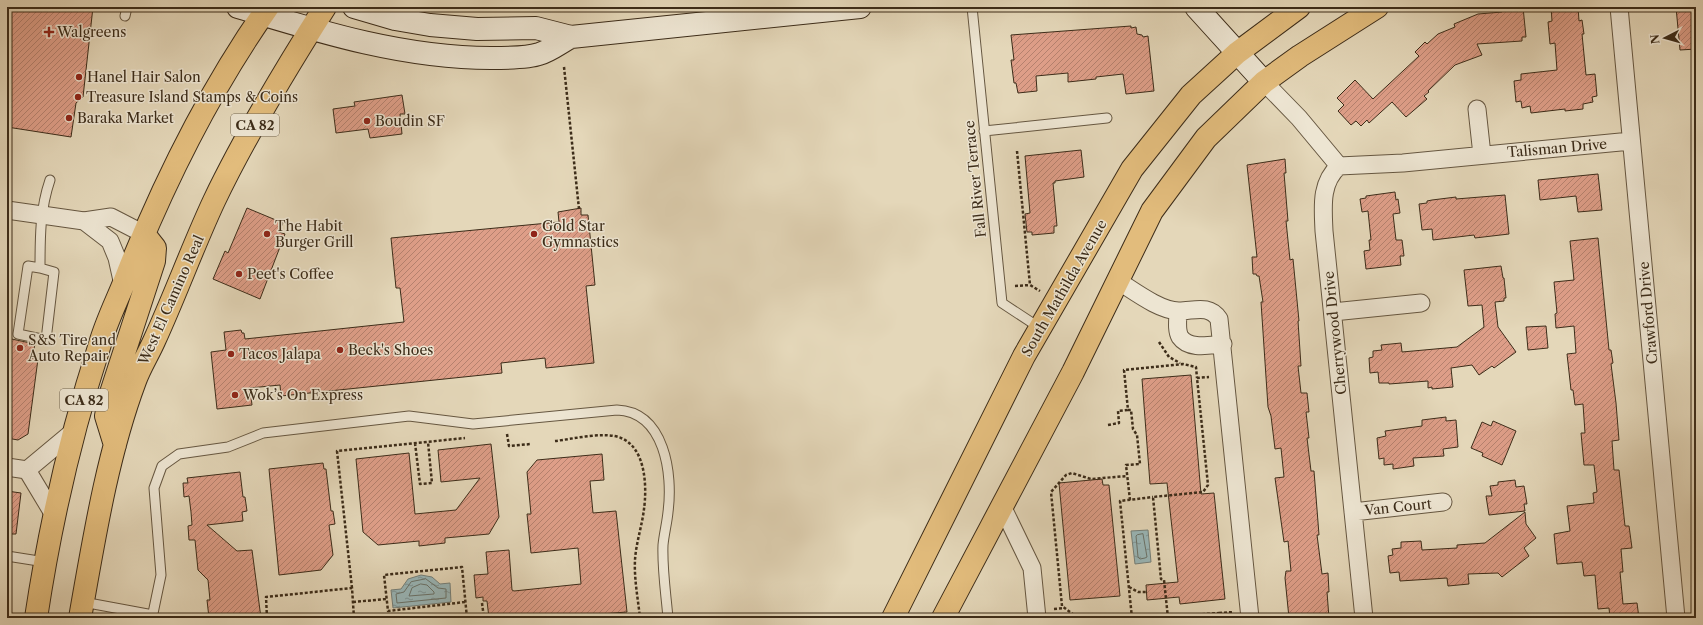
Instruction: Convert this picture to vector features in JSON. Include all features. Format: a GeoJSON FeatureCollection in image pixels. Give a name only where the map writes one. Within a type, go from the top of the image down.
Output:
{"type":"FeatureCollection","features":[{"type":"Feature","properties":{"kind":"main road"},"geometry":{"type":"LineString","coordinates":[[238,7],[265,11],[311,29],[346,39],[406,50],[472,58],[501,58],[539,54],[571,37],[720,18],[860,7]]}},
{"type":"Feature","properties":{"kind":"main road","name":"West El Camino Real"},"geometry":{"type":"LineString","coordinates":[[82,610],[105,483],[135,380],[155,340],[214,201],[241,149],[325,7]]}},
{"type":"Feature","properties":{"kind":"main road"},"geometry":{"type":"LineString","coordinates":[[354,7],[394,18],[430,25],[477,29],[536,28],[571,37]]}},
{"type":"Feature","properties":{"kind":"main road"},"geometry":{"type":"LineString","coordinates":[[1196,7],[1264,82]]}},
{"type":"Feature","properties":{"kind":"main road","name":"South Mathilda Avenue"},"geometry":{"type":"LineString","coordinates":[[894,618],[1024,356],[1132,170],[1192,95],[1237,53],[1299,7]]}},
{"type":"Feature","properties":{"kind":"main road"},"geometry":{"type":"LineString","coordinates":[[943,618],[1073,372],[1152,211],[1201,144],[1264,82],[1305,52],[1377,7]]}},
{"type":"Feature","properties":{"kind":"main road","name":"CA 82"},"geometry":{"type":"LineString","coordinates":[[36,618],[54,515],[75,430],[100,342],[164,188],[192,134],[247,36],[265,11]]}},
{"type":"Feature","properties":{"kind":"main road"},"geometry":{"type":"LineString","coordinates":[[115,445],[106,416],[110,396],[154,261],[155,248],[144,234]]}},
{"type":"Feature","properties":{"kind":"street","name":"Crawford Drive"},"geometry":{"type":"LineString","coordinates":[[1619,7],[1676,618]]}},
{"type":"Feature","properties":{"kind":"street"},"geometry":{"type":"LineString","coordinates":[[1264,82],[1298,118],[1339,166]]}},
{"type":"Feature","properties":{"kind":"street"},"geometry":{"type":"LineString","coordinates":[[1477,110],[1482,155]]}},
{"type":"Feature","properties":{"kind":"street","name":"Talisman Drive"},"geometry":{"type":"LineString","coordinates":[[1339,166],[1403,163],[1631,141]]}},
{"type":"Feature","properties":{"kind":"street","name":"Cherrywood Drive"},"geometry":{"type":"LineString","coordinates":[[1339,166],[1331,173],[1325,190],[1323,205],[1324,231],[1364,618]]}},
{"type":"Feature","properties":{"kind":"street"},"geometry":{"type":"LineString","coordinates":[[7,210],[84,221],[111,217],[144,234]]}},
{"type":"Feature","properties":{"kind":"street"},"geometry":{"type":"LineString","coordinates":[[84,221],[110,241],[117,258],[123,285]]}},
{"type":"Feature","properties":{"kind":"street"},"geometry":{"type":"LineString","coordinates":[[1118,282],[1159,306],[1178,311],[1202,309],[1214,313],[1221,323],[1250,618]]}},
{"type":"Feature","properties":{"kind":"street"},"geometry":{"type":"LineString","coordinates":[[1333,312],[1421,303]]}},
{"type":"Feature","properties":{"kind":"street"},"geometry":{"type":"LineString","coordinates":[[1178,311],[1180,337],[1188,343],[1196,345],[1222,344]]}},
{"type":"Feature","properties":{"kind":"street"},"geometry":{"type":"LineString","coordinates":[[7,467],[27,470],[75,430]]}},
{"type":"Feature","properties":{"kind":"street"},"geometry":{"type":"LineString","coordinates":[[27,470],[54,515]]}},
{"type":"Feature","properties":{"kind":"street","name":"Van Court"},"geometry":{"type":"LineString","coordinates":[[1353,512],[1443,502]]}},
{"type":"Feature","properties":{"kind":"street"},"geometry":{"type":"LineString","coordinates":[[1002,506],[1032,568],[1042,614]]}},
{"type":"Feature","properties":{"kind":"lane","name":"Fall River Terrace"},"geometry":{"type":"LineString","coordinates":[[972,7],[1002,303],[1040,328]]}},
{"type":"Feature","properties":{"kind":"lane"},"geometry":{"type":"LineString","coordinates":[[984,131],[1107,118]]}},
{"type":"Feature","properties":{"kind":"lane"},"geometry":{"type":"LineString","coordinates":[[40,268],[41,215],[44,197],[50,180]]}},
{"type":"Feature","properties":{"kind":"lane"},"geometry":{"type":"LineString","coordinates":[[28,266],[40,268],[54,272],[46,340],[18,334],[28,266]]}},
{"type":"Feature","properties":{"kind":"lane"},"geometry":{"type":"LineString","coordinates":[[82,610],[152,616],[161,575],[154,488],[162,466],[179,454],[228,447],[263,433],[409,416],[473,424],[626,410],[635,414],[646,422],[656,434],[663,448],[667,463],[669,511],[663,549],[668,618]]}},
{"type":"Feature","properties":{"kind":"lane"},"geometry":{"type":"LineString","coordinates":[[7,556],[45,562]]}},
{"type":"Feature","properties":{"kind":"path"},"geometry":{"type":"LineString","coordinates":[[564,67],[579,209]]}},
{"type":"Feature","properties":{"kind":"path"},"geometry":{"type":"LineString","coordinates":[[1017,151],[1030,285]]}},
{"type":"Feature","properties":{"kind":"path"},"geometry":{"type":"LineString","coordinates":[[1015,286],[1030,285],[1042,293]]}},
{"type":"Feature","properties":{"kind":"path"},"geometry":{"type":"LineString","coordinates":[[1132,618],[1120,501],[1203,492],[1208,485],[1196,367],[1183,364],[1169,357],[1159,342]]}},
{"type":"Feature","properties":{"kind":"path"},"geometry":{"type":"LineString","coordinates":[[1128,410],[1124,370],[1183,364]]}},
{"type":"Feature","properties":{"kind":"path"},"geometry":{"type":"LineString","coordinates":[[1197,378],[1226,376]]}},
{"type":"Feature","properties":{"kind":"path"},"geometry":{"type":"LineString","coordinates":[[1108,424],[1119,424],[1118,412],[1132,410],[1134,429],[1137,435],[1140,464],[1126,465],[1130,500]]}},
{"type":"Feature","properties":{"kind":"path"},"geometry":{"type":"LineString","coordinates":[[500,434],[507,433],[509,446],[532,444]]}},
{"type":"Feature","properties":{"kind":"path"},"geometry":{"type":"LineString","coordinates":[[555,441],[615,436],[626,440],[633,446],[638,454],[642,464],[645,490],[644,510],[635,561],[640,618]]}},
{"type":"Feature","properties":{"kind":"path"},"geometry":{"type":"LineString","coordinates":[[354,618],[337,452],[468,437]]}},
{"type":"Feature","properties":{"kind":"path"},"geometry":{"type":"LineString","coordinates":[[415,443],[420,484],[432,483],[428,442]]}},
{"type":"Feature","properties":{"kind":"path"},"geometry":{"type":"LineString","coordinates":[[1078,618],[1062,606],[1051,492],[1066,475],[1072,473],[1091,479],[1127,476]]}},
{"type":"Feature","properties":{"kind":"path"},"geometry":{"type":"LineString","coordinates":[[1153,497],[1161,579],[1164,580],[1168,618]]}},
{"type":"Feature","properties":{"kind":"path"},"geometry":{"type":"LineString","coordinates":[[466,602],[388,611],[384,575],[462,568],[466,602],[467,618]]}},
{"type":"Feature","properties":{"kind":"path"},"geometry":{"type":"LineString","coordinates":[[267,618],[266,597],[352,588]]}},
{"type":"Feature","properties":{"kind":"path"},"geometry":{"type":"LineString","coordinates":[[1129,588],[1138,592],[1146,592]]}},
{"type":"Feature","properties":{"kind":"path"},"geometry":{"type":"LineString","coordinates":[[353,602],[387,599]]}},
{"type":"Feature","properties":{"kind":"path"},"geometry":{"type":"LineString","coordinates":[[482,603],[484,618]]}},
{"type":"Feature","properties":{"kind":"path"},"geometry":{"type":"LineString","coordinates":[[1042,614],[1065,608]]}},
{"type":"Feature","properties":{"kind":"path"},"geometry":{"type":"LineString","coordinates":[[1190,618],[1190,615],[1219,613]]}},
{"type":"Feature","properties":{"kind":"water"},"geometry":{"type":"Polygon","coordinates":[[[1148,530],[1151,562],[1135,564],[1131,531],[1148,530]]]}},
{"type":"Feature","properties":{"kind":"water"},"geometry":{"type":"Polygon","coordinates":[[[421,575],[432,577],[440,584],[450,583],[451,602],[393,608],[391,590],[401,589],[408,579],[421,575]]]}},
{"type":"Feature","properties":{"kind":"building"},"geometry":{"type":"Polygon","coordinates":[[[7,7],[93,7],[83,97],[76,103],[71,137],[7,127],[7,7]]]}},
{"type":"Feature","properties":{"kind":"building"},"geometry":{"type":"Polygon","coordinates":[[[1502,7],[1523,7],[1526,37],[1522,37],[1522,41],[1477,44],[1482,55],[1455,65],[1428,91],[1429,92],[1424,96],[1427,99],[1406,117],[1392,102],[1369,123],[1367,120],[1361,126],[1356,121],[1351,125],[1338,111],[1344,105],[1337,98],[1355,80],[1373,99],[1419,56],[1415,52],[1425,42],[1427,44],[1438,34],[1455,27],[1454,24],[1478,14],[1502,12],[1502,7]]]}},
{"type":"Feature","properties":{"kind":"building"},"geometry":{"type":"Polygon","coordinates":[[[1551,7],[1578,7],[1579,21],[1582,20],[1584,34],[1582,34],[1586,75],[1595,74],[1597,96],[1592,97],[1593,102],[1583,104],[1583,109],[1565,111],[1565,109],[1531,113],[1530,106],[1522,108],[1521,101],[1516,102],[1514,81],[1521,80],[1521,74],[1557,70],[1555,43],[1550,44],[1548,22],[1552,21],[1551,7]]]}},
{"type":"Feature","properties":{"kind":"building"},"geometry":{"type":"Polygon","coordinates":[[[1676,7],[1696,7],[1696,49],[1680,50],[1676,7]]]}},
{"type":"Feature","properties":{"kind":"building"},"geometry":{"type":"Polygon","coordinates":[[[1131,26],[1131,28],[1136,27],[1137,34],[1142,35],[1143,37],[1148,36],[1154,91],[1126,94],[1123,74],[1068,82],[1068,73],[1036,76],[1037,91],[1018,93],[1016,83],[1014,83],[1011,60],[1014,60],[1011,35],[1131,26]]]}},
{"type":"Feature","properties":{"kind":"building","name":"Boudin SF"},"geometry":{"type":"Polygon","coordinates":[[[402,95],[405,114],[400,114],[402,134],[370,138],[368,129],[336,133],[333,109],[355,106],[354,102],[402,95]]]}},
{"type":"Feature","properties":{"kind":"building"},"geometry":{"type":"Polygon","coordinates":[[[1081,150],[1084,177],[1055,181],[1055,183],[1053,183],[1057,226],[1054,226],[1054,233],[1032,235],[1032,232],[1027,232],[1025,214],[1030,213],[1025,156],[1081,150]]]}},
{"type":"Feature","properties":{"kind":"building"},"geometry":{"type":"Polygon","coordinates":[[[1285,159],[1286,173],[1284,173],[1288,221],[1286,221],[1290,260],[1293,259],[1299,321],[1301,366],[1298,366],[1301,393],[1307,393],[1309,412],[1306,412],[1309,438],[1307,438],[1311,471],[1314,471],[1319,535],[1317,535],[1322,574],[1328,573],[1329,592],[1327,592],[1329,618],[1289,618],[1285,578],[1286,571],[1291,571],[1288,541],[1284,542],[1275,478],[1284,477],[1281,448],[1275,449],[1271,416],[1268,407],[1261,302],[1263,302],[1259,276],[1253,274],[1252,257],[1257,257],[1247,165],[1285,159]]]}},
{"type":"Feature","properties":{"kind":"building"},"geometry":{"type":"Polygon","coordinates":[[[1598,174],[1602,210],[1578,212],[1576,196],[1540,200],[1538,180],[1598,174]]]}},
{"type":"Feature","properties":{"kind":"building"},"geometry":{"type":"Polygon","coordinates":[[[1395,192],[1396,200],[1398,199],[1400,213],[1393,214],[1396,240],[1402,240],[1404,256],[1400,256],[1401,265],[1366,269],[1364,251],[1370,250],[1369,240],[1371,240],[1368,211],[1362,212],[1360,199],[1366,198],[1366,196],[1395,192]]]}},
{"type":"Feature","properties":{"kind":"building"},"geometry":{"type":"Polygon","coordinates":[[[1505,195],[1509,234],[1475,238],[1474,235],[1433,240],[1432,229],[1422,230],[1419,204],[1427,203],[1427,201],[1432,200],[1456,197],[1456,199],[1505,195]]]}},
{"type":"Feature","properties":{"kind":"building"},"geometry":{"type":"Polygon","coordinates":[[[247,208],[283,223],[279,232],[285,234],[260,299],[213,279],[225,251],[228,253],[247,208]]]}},
{"type":"Feature","properties":{"kind":"building"},"geometry":{"type":"Polygon","coordinates":[[[581,208],[581,215],[588,215],[595,285],[586,286],[594,363],[546,368],[545,358],[501,363],[502,373],[281,396],[280,385],[250,388],[252,405],[217,409],[211,352],[226,350],[224,332],[241,330],[242,333],[244,333],[245,339],[404,322],[400,288],[396,288],[391,238],[559,222],[558,212],[581,208]]]}},
{"type":"Feature","properties":{"kind":"building"},"geometry":{"type":"Polygon","coordinates":[[[1598,238],[1609,350],[1611,350],[1613,363],[1611,364],[1619,440],[1612,441],[1614,470],[1619,470],[1625,526],[1629,526],[1632,548],[1621,549],[1623,572],[1620,572],[1623,604],[1637,603],[1639,618],[1610,618],[1609,608],[1598,609],[1595,575],[1584,576],[1582,562],[1557,564],[1554,534],[1570,531],[1567,506],[1594,503],[1593,493],[1597,492],[1594,465],[1584,465],[1581,433],[1585,433],[1583,404],[1575,405],[1573,390],[1571,390],[1567,354],[1576,353],[1574,326],[1556,328],[1555,314],[1557,313],[1554,282],[1574,280],[1570,241],[1598,238]]]}},
{"type":"Feature","properties":{"kind":"building"},"geometry":{"type":"Polygon","coordinates":[[[1501,266],[1506,298],[1504,298],[1504,301],[1495,302],[1498,327],[1516,352],[1494,368],[1492,366],[1479,375],[1472,365],[1451,368],[1453,387],[1432,389],[1432,387],[1428,388],[1428,381],[1389,384],[1379,383],[1378,372],[1370,373],[1369,358],[1373,357],[1373,351],[1382,350],[1381,345],[1401,343],[1402,352],[1457,347],[1484,327],[1482,305],[1468,306],[1464,270],[1501,266]]]}},
{"type":"Feature","properties":{"kind":"building"},"geometry":{"type":"Polygon","coordinates":[[[1546,326],[1548,348],[1528,350],[1526,327],[1546,326]]]}},
{"type":"Feature","properties":{"kind":"building"},"geometry":{"type":"Polygon","coordinates":[[[7,338],[35,344],[32,358],[38,359],[28,434],[18,440],[7,438],[7,338]]]}},
{"type":"Feature","properties":{"kind":"building"},"geometry":{"type":"Polygon","coordinates":[[[1191,375],[1201,494],[1214,493],[1225,599],[1180,604],[1179,597],[1147,600],[1146,585],[1178,582],[1167,483],[1150,484],[1142,379],[1191,375]]]}},
{"type":"Feature","properties":{"kind":"building"},"geometry":{"type":"Polygon","coordinates":[[[1446,417],[1446,421],[1456,420],[1458,447],[1443,449],[1444,456],[1413,458],[1414,466],[1393,469],[1393,464],[1384,465],[1384,458],[1379,459],[1377,438],[1386,436],[1385,431],[1422,426],[1422,420],[1446,417]]]}},
{"type":"Feature","properties":{"kind":"building"},"geometry":{"type":"Polygon","coordinates":[[[1493,421],[1516,431],[1502,465],[1482,456],[1483,453],[1471,448],[1482,422],[1491,426],[1493,421]]]}},
{"type":"Feature","properties":{"kind":"building"},"geometry":{"type":"Polygon","coordinates":[[[491,444],[499,517],[489,534],[445,538],[445,543],[419,546],[419,541],[378,545],[363,532],[356,459],[409,453],[415,514],[456,510],[480,478],[441,482],[438,450],[491,444]]]}},
{"type":"Feature","properties":{"kind":"building"},"geometry":{"type":"Polygon","coordinates":[[[602,454],[604,480],[590,481],[593,513],[616,511],[627,612],[601,614],[602,617],[595,618],[489,618],[487,601],[483,601],[483,597],[476,598],[474,575],[488,574],[486,552],[509,550],[512,590],[514,591],[581,584],[578,548],[531,553],[527,514],[531,514],[527,472],[537,460],[602,454]]]}},
{"type":"Feature","properties":{"kind":"building"},"geometry":{"type":"Polygon","coordinates":[[[323,463],[324,469],[326,469],[331,511],[333,511],[335,524],[329,525],[333,555],[321,570],[279,575],[269,469],[323,463]]]}},
{"type":"Feature","properties":{"kind":"building"},"geometry":{"type":"Polygon","coordinates":[[[240,472],[243,497],[245,497],[247,511],[242,512],[243,521],[207,525],[237,551],[252,550],[261,618],[209,618],[207,600],[210,600],[208,580],[198,570],[195,540],[189,540],[188,526],[192,525],[191,512],[189,496],[184,497],[183,483],[188,483],[187,478],[240,472]]]}},
{"type":"Feature","properties":{"kind":"building"},"geometry":{"type":"Polygon","coordinates":[[[1102,479],[1103,485],[1109,485],[1120,596],[1070,600],[1059,483],[1102,479]]]}},
{"type":"Feature","properties":{"kind":"building"},"geometry":{"type":"Polygon","coordinates":[[[1515,480],[1516,487],[1524,486],[1527,504],[1524,504],[1525,511],[1489,515],[1486,496],[1492,496],[1490,486],[1498,485],[1498,482],[1515,480]]]}},
{"type":"Feature","properties":{"kind":"building"},"geometry":{"type":"Polygon","coordinates":[[[7,491],[21,493],[16,534],[7,534],[7,491]]]}},
{"type":"Feature","properties":{"kind":"building"},"geometry":{"type":"Polygon","coordinates":[[[1525,512],[1526,524],[1536,538],[1524,548],[1529,556],[1502,577],[1498,573],[1468,574],[1469,584],[1448,586],[1447,578],[1400,581],[1399,572],[1390,573],[1388,556],[1393,555],[1392,549],[1401,548],[1401,542],[1421,541],[1422,550],[1457,548],[1457,545],[1485,543],[1525,512]]]}},
{"type":"Feature","properties":{"kind":"place","name":"Walgreens"},"geometry":{"type":"Point","coordinates":[49,32]}},
{"type":"Feature","properties":{"kind":"place","name":"Hanel Hair Salon"},"geometry":{"type":"Point","coordinates":[79,77]}},
{"type":"Feature","properties":{"kind":"place","name":"Treasure Island Stamps & Coins"},"geometry":{"type":"Point","coordinates":[78,97]}},
{"type":"Feature","properties":{"kind":"place","name":"Baraka Market"},"geometry":{"type":"Point","coordinates":[69,118]}},
{"type":"Feature","properties":{"kind":"place","name":"Boudin SF"},"geometry":{"type":"Point","coordinates":[367,121]}},
{"type":"Feature","properties":{"kind":"place","name":"The Habit Burger Grill"},"geometry":{"type":"Point","coordinates":[267,234]}},
{"type":"Feature","properties":{"kind":"place","name":"Gold Star Gymnastics"},"geometry":{"type":"Point","coordinates":[534,234]}},
{"type":"Feature","properties":{"kind":"place","name":"Peet's Coffee"},"geometry":{"type":"Point","coordinates":[239,274]}},
{"type":"Feature","properties":{"kind":"place","name":"S&S Tire and Auto Repair"},"geometry":{"type":"Point","coordinates":[20,348]}},
{"type":"Feature","properties":{"kind":"place","name":"Beck's Shoes"},"geometry":{"type":"Point","coordinates":[340,350]}},
{"type":"Feature","properties":{"kind":"place","name":"Tacos Jalapa"},"geometry":{"type":"Point","coordinates":[231,354]}},
{"type":"Feature","properties":{"kind":"place","name":"Wok’s On Express"},"geometry":{"type":"Point","coordinates":[235,395]}}]}
